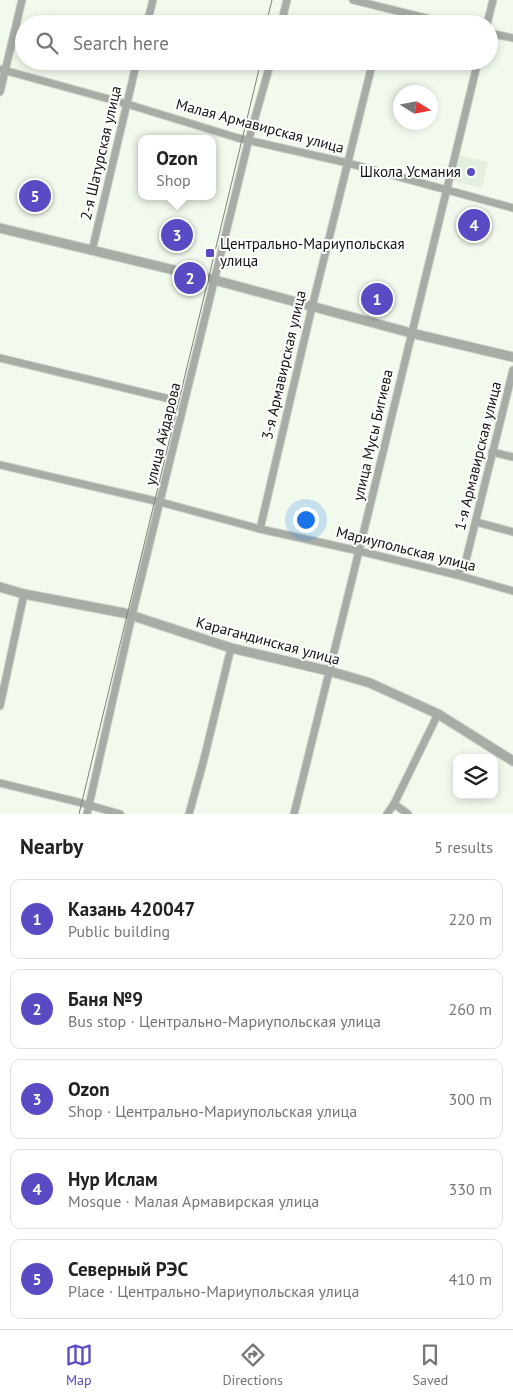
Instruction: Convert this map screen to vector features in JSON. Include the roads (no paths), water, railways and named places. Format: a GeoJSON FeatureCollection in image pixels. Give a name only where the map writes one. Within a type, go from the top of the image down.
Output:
{"type":"FeatureCollection","features":[{"type":"Feature","properties":{"kind":"street"},"geometry":{"type":"LineString","coordinates":[[18,15],[22,0]]}},
{"type":"Feature","properties":{"kind":"street"},"geometry":{"type":"LineString","coordinates":[[149,15],[153,0]]}},
{"type":"Feature","properties":{"kind":"street"},"geometry":{"type":"LineString","coordinates":[[283,15],[287,0]]}},
{"type":"Feature","properties":{"kind":"street"},"geometry":{"type":"LineString","coordinates":[[353,0],[414,15]]}},
{"type":"Feature","properties":{"kind":"street"},"geometry":{"type":"LineString","coordinates":[[489,15],[493,0]]}},
{"type":"Feature","properties":{"kind":"street"},"geometry":{"type":"LineString","coordinates":[[0,92],[3,70],[15,26]]}},
{"type":"Feature","properties":{"kind":"street"},"geometry":{"type":"LineString","coordinates":[[498,35],[513,38]]}},
{"type":"Feature","properties":{"kind":"street","name":"Малая Армавирская улица"},"geometry":{"type":"LineString","coordinates":[[3,70],[127,104],[238,138],[348,163],[513,208]]}},
{"type":"Feature","properties":{"kind":"street","name":"2-я Шатурская улица"},"geometry":{"type":"LineString","coordinates":[[92,251],[135,70]]}},
{"type":"Feature","properties":{"kind":"street","name":"улица Айдарова"},"geometry":{"type":"LineString","coordinates":[[87,814],[132,616],[249,139],[268,70]]}},
{"type":"Feature","properties":{"kind":"street","name":"3-я Армавирская улица"},"geometry":{"type":"LineString","coordinates":[[260,529],[312,307],[371,70]]}},
{"type":"Feature","properties":{"kind":"street","name":"улица Мусы Бигиева"},"geometry":{"type":"LineString","coordinates":[[294,814],[476,70]]}},
{"type":"Feature","properties":{"kind":"street"},"geometry":{"type":"LineString","coordinates":[[0,228],[513,357]]}},
{"type":"Feature","properties":{"kind":"street"},"geometry":{"type":"LineString","coordinates":[[0,358],[174,400]]}},
{"type":"Feature","properties":{"kind":"street","name":"1-я Армавирская улица"},"geometry":{"type":"LineString","coordinates":[[457,575],[466,560],[513,370]]}},
{"type":"Feature","properties":{"kind":"street"},"geometry":{"type":"LineString","coordinates":[[492,452],[513,457]]}},
{"type":"Feature","properties":{"kind":"street","name":"Мариупольская улица"},"geometry":{"type":"LineString","coordinates":[[0,465],[160,502],[260,529],[457,575],[513,591]]}},
{"type":"Feature","properties":{"kind":"street"},"geometry":{"type":"LineString","coordinates":[[476,522],[513,532]]}},
{"type":"Feature","properties":{"kind":"street","name":"Карагандинская улица"},"geometry":{"type":"LineString","coordinates":[[0,587],[24,594],[132,616],[231,648],[329,671],[370,683],[438,714],[513,761]]}},
{"type":"Feature","properties":{"kind":"street"},"geometry":{"type":"LineString","coordinates":[[0,706],[24,594]]}},
{"type":"Feature","properties":{"kind":"street"},"geometry":{"type":"LineString","coordinates":[[189,814],[231,648]]}},
{"type":"Feature","properties":{"kind":"street"},"geometry":{"type":"LineString","coordinates":[[387,814],[394,804],[438,714]]}},
{"type":"Feature","properties":{"kind":"street"},"geometry":{"type":"LineString","coordinates":[[0,783],[120,814]]}},
{"type":"Feature","properties":{"kind":"street"},"geometry":{"type":"LineString","coordinates":[[394,804],[408,814]]}},
{"type":"Feature","properties":{"kind":"tram line"},"geometry":{"type":"LineString","coordinates":[[268,15],[272,0]]}},
{"type":"Feature","properties":{"kind":"tram line"},"geometry":{"type":"LineString","coordinates":[[79,814],[259,70]]}},
{"type":"Feature","properties":{"kind":"place","name":"Школа Усмания"},"geometry":{"type":"Point","coordinates":[471,172]}},
{"type":"Feature","properties":{"kind":"place","name":"Северный РЭС"},"geometry":{"type":"Point","coordinates":[35,196]}},
{"type":"Feature","properties":{"kind":"place","name":"Нур Ислам"},"geometry":{"type":"Point","coordinates":[474,225]}},
{"type":"Feature","properties":{"kind":"place","name":"Ozon"},"geometry":{"type":"Point","coordinates":[177,235]}},
{"type":"Feature","properties":{"kind":"place","name":"Центрально-Мариупольская улица"},"geometry":{"type":"Point","coordinates":[210,253]}},
{"type":"Feature","properties":{"kind":"place","name":"Баня №9"},"geometry":{"type":"Point","coordinates":[190,278]}},
{"type":"Feature","properties":{"kind":"place","name":"Казань 420047"},"geometry":{"type":"Point","coordinates":[377,299]}}]}
